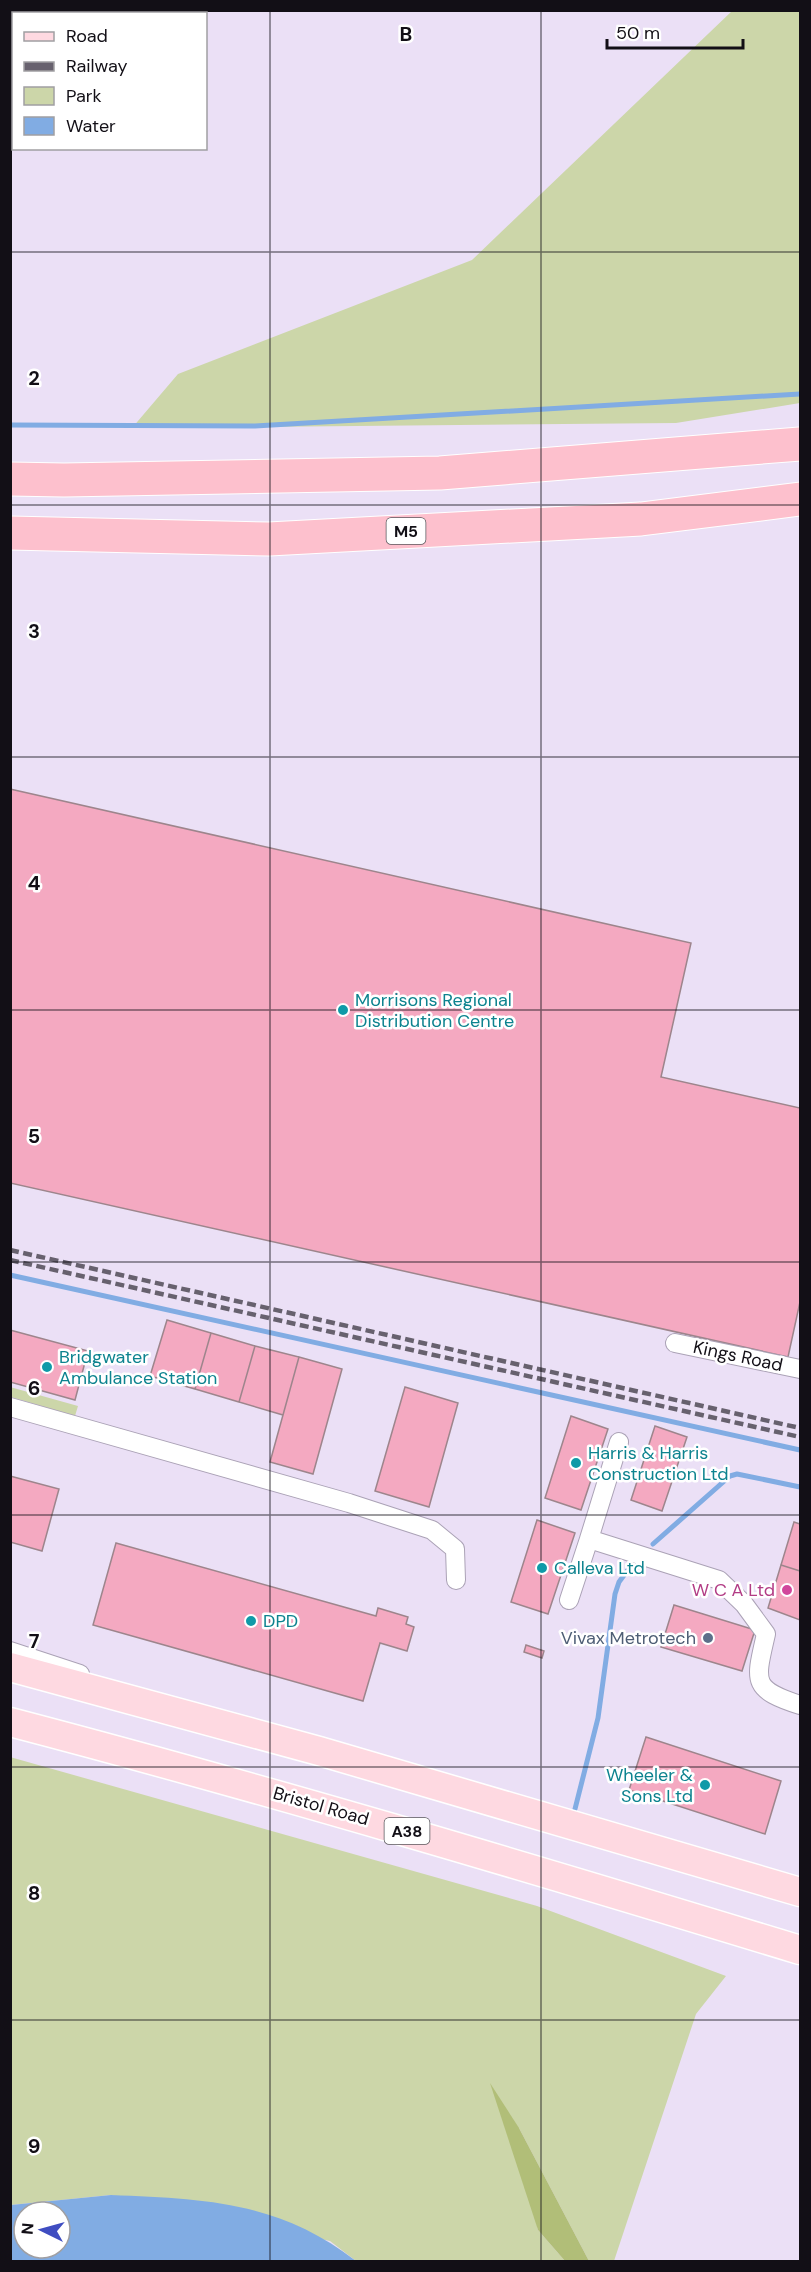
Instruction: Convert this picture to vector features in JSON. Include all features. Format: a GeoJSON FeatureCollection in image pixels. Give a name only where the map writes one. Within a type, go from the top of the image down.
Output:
{"type":"FeatureCollection","features":[{"type":"Feature","properties":{"kind":"highway"},"geometry":{"type":"LineString","coordinates":[[10,479],[440,473],[801,444]]}},
{"type":"Feature","properties":{"kind":"highway","name":"M5"},"geometry":{"type":"LineString","coordinates":[[10,533],[269,539],[641,519],[801,499]]}},
{"type":"Feature","properties":{"kind":"main road"},"geometry":{"type":"LineString","coordinates":[[10,1667],[319,1751],[801,1892]]}},
{"type":"Feature","properties":{"kind":"main road","name":"Bristol Road"},"geometry":{"type":"LineString","coordinates":[[10,1722],[237,1782],[444,1841],[801,1950]]}},
{"type":"Feature","properties":{"kind":"street","name":"Kings Road"},"geometry":{"type":"LineString","coordinates":[[675,1343],[801,1369]]}},
{"type":"Feature","properties":{"kind":"street"},"geometry":{"type":"LineString","coordinates":[[10,1407],[349,1503],[432,1530],[455,1549],[456,1580]]}},
{"type":"Feature","properties":{"kind":"street"},"geometry":{"type":"LineString","coordinates":[[569,1600],[619,1442]]}},
{"type":"Feature","properties":{"kind":"street"},"geometry":{"type":"LineString","coordinates":[[589,1539],[719,1580],[744,1604],[766,1634],[759,1665],[760,1684],[771,1695],[801,1705]]}},
{"type":"Feature","properties":{"kind":"street"},"geometry":{"type":"LineString","coordinates":[[10,1651],[44,1660],[198,1719]]}},
{"type":"Feature","properties":{"kind":"street"},"geometry":{"type":"LineString","coordinates":[[767,1882],[801,1882]]}},
{"type":"Feature","properties":{"kind":"green space"},"geometry":{"type":"Polygon","coordinates":[[[732,11],[800,11],[800,403],[676,423],[132,428],[178,374],[472,260],[732,11]]]}},
{"type":"Feature","properties":{"kind":"green space"},"geometry":{"type":"Polygon","coordinates":[[[10,1387],[78,1406],[75,1416],[11,1397],[10,1387]]]}},
{"type":"Feature","properties":{"kind":"green space"},"geometry":{"type":"Polygon","coordinates":[[[10,1757],[537,1906],[726,1976],[696,2014],[614,2261],[589,2261],[519,2128],[538,2230],[565,2261],[356,2261],[330,2241],[111,2195],[61,2200],[12,2200],[11,2205],[10,1757]]]}},
{"type":"Feature","properties":{"kind":"green space"},"geometry":{"type":"Polygon","coordinates":[[[490,2083],[519,2128],[589,2261],[565,2261],[538,2230],[490,2083]]]}},
{"type":"Feature","properties":{"kind":"water"},"geometry":{"type":"Polygon","coordinates":[[[111,2195],[178,2199],[240,2207],[298,2226],[327,2241],[356,2261],[11,2261],[11,2205],[12,2260],[72,2260],[72,2200],[61,2200],[111,2195]]]}},
{"type":"Feature","properties":{"kind":"building","name":"Morrisons Regional Distribution Centre"},"geometry":{"type":"Polygon","coordinates":[[[10,789],[691,943],[661,1077],[800,1108],[800,1302],[788,1357],[10,1183],[10,789]]]}},
{"type":"Feature","properties":{"kind":"building"},"geometry":{"type":"Polygon","coordinates":[[[167,1320],[211,1333],[195,1389],[150,1376],[167,1320]]]}},
{"type":"Feature","properties":{"kind":"building","name":"Bridgwater Ambulance Station"},"geometry":{"type":"Polygon","coordinates":[[[10,1330],[88,1351],[75,1400],[10,1382],[10,1330]]]}},
{"type":"Feature","properties":{"kind":"building"},"geometry":{"type":"Polygon","coordinates":[[[211,1333],[255,1346],[239,1402],[195,1389],[211,1333]]]}},
{"type":"Feature","properties":{"kind":"building"},"geometry":{"type":"Polygon","coordinates":[[[255,1346],[299,1357],[283,1415],[239,1402],[255,1346]]]}},
{"type":"Feature","properties":{"kind":"building"},"geometry":{"type":"Polygon","coordinates":[[[299,1357],[342,1369],[313,1474],[270,1462],[299,1357]]]}},
{"type":"Feature","properties":{"kind":"building"},"geometry":{"type":"Polygon","coordinates":[[[405,1387],[458,1403],[429,1507],[375,1491],[405,1387]]]}},
{"type":"Feature","properties":{"kind":"building","name":"Harris & Harris Construction Ltd"},"geometry":{"type":"Polygon","coordinates":[[[571,1416],[608,1429],[581,1510],[545,1498],[571,1416]]]}},
{"type":"Feature","properties":{"kind":"building"},"geometry":{"type":"Polygon","coordinates":[[[655,1426],[687,1437],[662,1511],[631,1500],[655,1426]]]}},
{"type":"Feature","properties":{"kind":"building"},"geometry":{"type":"Polygon","coordinates":[[[10,1476],[59,1489],[42,1551],[10,1542],[10,1476]]]}},
{"type":"Feature","properties":{"kind":"building","name":"Calleva Ltd"},"geometry":{"type":"Polygon","coordinates":[[[537,1520],[575,1533],[548,1614],[511,1602],[537,1520]]]}},
{"type":"Feature","properties":{"kind":"building"},"geometry":{"type":"Polygon","coordinates":[[[794,1522],[800,1524],[800,1571],[781,1565],[794,1522]]]}},
{"type":"Feature","properties":{"kind":"building","name":"DPD"},"geometry":{"type":"Polygon","coordinates":[[[116,1543],[376,1616],[378,1608],[408,1617],[406,1624],[414,1627],[407,1651],[380,1643],[363,1701],[93,1625],[116,1543]]]}},
{"type":"Feature","properties":{"kind":"building","name":"W C A Ltd"},"geometry":{"type":"Polygon","coordinates":[[[781,1565],[800,1571],[800,1620],[768,1608],[781,1565]]]}},
{"type":"Feature","properties":{"kind":"building","name":"Vivax Metrotech"},"geometry":{"type":"Polygon","coordinates":[[[674,1605],[755,1630],[742,1671],[661,1647],[674,1605]]]}},
{"type":"Feature","properties":{"kind":"building"},"geometry":{"type":"Polygon","coordinates":[[[526,1645],[544,1651],[542,1658],[524,1652],[526,1645]]]}},
{"type":"Feature","properties":{"kind":"building","name":"Wheeler & Sons Ltd"},"geometry":{"type":"Polygon","coordinates":[[[646,1737],[781,1781],[765,1834],[629,1790],[646,1737]]]}},
{"type":"Feature","properties":{"kind":"waterway"},"geometry":{"type":"LineString","coordinates":[[10,425],[255,426],[800,394]]}},
{"type":"Feature","properties":{"kind":"waterway"},"geometry":{"type":"LineString","coordinates":[[10,1275],[800,1450]]}},
{"type":"Feature","properties":{"kind":"waterway"},"geometry":{"type":"LineString","coordinates":[[653,1544],[730,1476],[737,1474],[800,1487]]}},
{"type":"Feature","properties":{"kind":"waterway"},"geometry":{"type":"LineString","coordinates":[[575,1809],[598,1718],[615,1594],[619,1582],[633,1563]]}},
{"type":"Feature","properties":{"kind":"railway"},"geometry":{"type":"LineString","coordinates":[[10,1250],[800,1428]]}},
{"type":"Feature","properties":{"kind":"railway"},"geometry":{"type":"LineString","coordinates":[[10,1260],[800,1437]]}},
{"type":"Feature","properties":{"kind":"place","name":"Morrisons Regional Distribution Centre"},"geometry":{"type":"Point","coordinates":[343,1010]}},
{"type":"Feature","properties":{"kind":"place","name":"Bridgwater Ambulance Station"},"geometry":{"type":"Point","coordinates":[47,1367]}},
{"type":"Feature","properties":{"kind":"place","name":"Harris & Harris Construction Ltd"},"geometry":{"type":"Point","coordinates":[576,1463]}},
{"type":"Feature","properties":{"kind":"place","name":"Calleva Ltd"},"geometry":{"type":"Point","coordinates":[542,1568]}},
{"type":"Feature","properties":{"kind":"place","name":"W C A Ltd"},"geometry":{"type":"Point","coordinates":[787,1590]}},
{"type":"Feature","properties":{"kind":"place","name":"DPD"},"geometry":{"type":"Point","coordinates":[251,1621]}},
{"type":"Feature","properties":{"kind":"place","name":"Vivax Metrotech"},"geometry":{"type":"Point","coordinates":[708,1638]}},
{"type":"Feature","properties":{"kind":"place","name":"Wheeler & Sons Ltd"},"geometry":{"type":"Point","coordinates":[705,1785]}}]}
